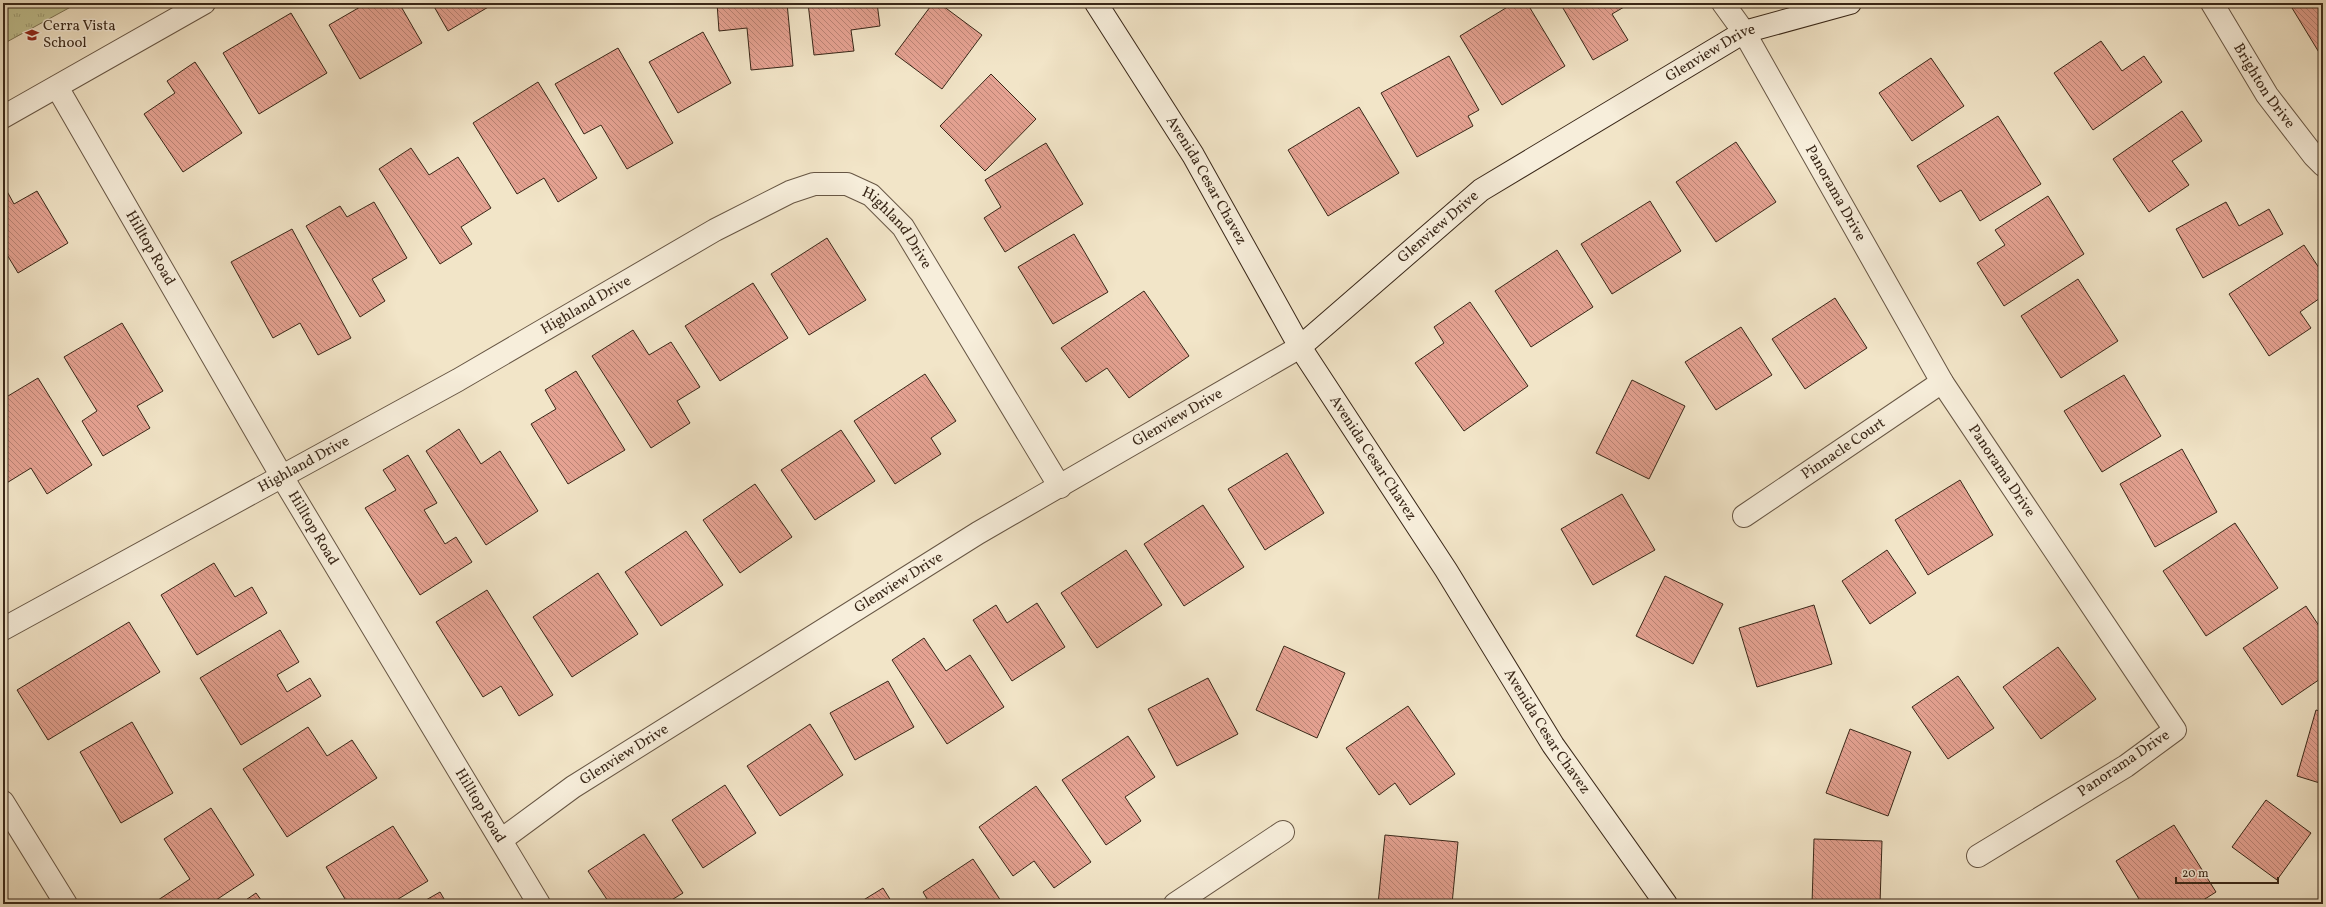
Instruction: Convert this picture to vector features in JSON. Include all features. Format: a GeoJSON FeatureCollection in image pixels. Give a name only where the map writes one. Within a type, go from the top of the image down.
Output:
{"type":"FeatureCollection","features":[{"type":"Feature","properties":{"kind":"street"},"geometry":{"type":"LineString","coordinates":[[3,117],[57,88],[204,3]]}},
{"type":"Feature","properties":{"kind":"street","name":"Avenida Cesar Chavez"},"geometry":{"type":"LineString","coordinates":[[1096,3],[1193,155],[1300,348],[1446,570],[1553,745],[1666,904]]}},
{"type":"Feature","properties":{"kind":"street","name":"Panorama Drive"},"geometry":{"type":"LineString","coordinates":[[1723,3],[1744,32],[1942,382],[2175,730],[2126,766],[1978,856]]}},
{"type":"Feature","properties":{"kind":"street","name":"Glenview Drive"},"geometry":{"type":"LineString","coordinates":[[501,840],[574,787],[978,533],[1300,348],[1481,190],[1744,32],[1850,3]]}},
{"type":"Feature","properties":{"kind":"street","name":"Brighton Drive"},"geometry":{"type":"LineString","coordinates":[[2212,3],[2267,95],[2314,156],[2323,164]]}},
{"type":"Feature","properties":{"kind":"street","name":"Hilltop Road"},"geometry":{"type":"LineString","coordinates":[[57,88],[281,475],[539,904]]}},
{"type":"Feature","properties":{"kind":"street","name":"Highland Drive"},"geometry":{"type":"LineString","coordinates":[[3,629],[281,475],[458,380],[715,230],[790,192],[814,184],[847,184],[871,194],[903,227],[1060,487]]}},
{"type":"Feature","properties":{"kind":"street","name":"Pinnacle Court"},"geometry":{"type":"LineString","coordinates":[[1744,516],[1942,382]]}},
{"type":"Feature","properties":{"kind":"street"},"geometry":{"type":"LineString","coordinates":[[3,802],[66,904]]}},
{"type":"Feature","properties":{"kind":"street"},"geometry":{"type":"LineString","coordinates":[[1175,904],[1283,832]]}},
{"type":"Feature","properties":{"kind":"green space"},"geometry":{"type":"Polygon","coordinates":[[[8,3],[78,3],[3,44],[3,6],[8,3]]]}},
{"type":"Feature","properties":{"kind":"building"},"geometry":{"type":"Polygon","coordinates":[[[357,3],[399,3],[422,43],[360,79],[329,25],[360,7],[357,3]]]}},
{"type":"Feature","properties":{"kind":"building"},"geometry":{"type":"Polygon","coordinates":[[[432,3],[495,3],[448,31],[432,3]]]}},
{"type":"Feature","properties":{"kind":"building"},"geometry":{"type":"Polygon","coordinates":[[[717,3],[787,3],[793,66],[751,70],[747,28],[719,31],[717,3]]]}},
{"type":"Feature","properties":{"kind":"building"},"geometry":{"type":"Polygon","coordinates":[[[808,3],[877,3],[880,26],[851,30],[854,51],[814,55],[808,3]]]}},
{"type":"Feature","properties":{"kind":"building"},"geometry":{"type":"Polygon","coordinates":[[[933,3],[939,3],[982,35],[942,89],[895,54],[933,3]]]}},
{"type":"Feature","properties":{"kind":"building"},"geometry":{"type":"Polygon","coordinates":[[[1514,3],[1527,3],[1565,66],[1502,105],[1460,36],[1514,3]]]}},
{"type":"Feature","properties":{"kind":"building"},"geometry":{"type":"Polygon","coordinates":[[[1560,3],[1631,3],[1612,14],[1628,40],[1593,60],[1560,3]]]}},
{"type":"Feature","properties":{"kind":"building"},"geometry":{"type":"Polygon","coordinates":[[[2289,3],[2323,3],[2323,59],[2289,3]]]}},
{"type":"Feature","properties":{"kind":"building"},"geometry":{"type":"Polygon","coordinates":[[[291,13],[327,73],[259,114],[223,53],[291,13]]]}},
{"type":"Feature","properties":{"kind":"building"},"geometry":{"type":"Polygon","coordinates":[[[703,32],[731,83],[678,113],[649,62],[703,32]]]}},
{"type":"Feature","properties":{"kind":"building"},"geometry":{"type":"Polygon","coordinates":[[[2101,41],[2122,71],[2144,56],[2162,82],[2093,130],[2054,73],[2101,41]]]}},
{"type":"Feature","properties":{"kind":"building"},"geometry":{"type":"Polygon","coordinates":[[[618,48],[673,143],[627,169],[601,125],[584,134],[555,84],[618,48]]]}},
{"type":"Feature","properties":{"kind":"building"},"geometry":{"type":"Polygon","coordinates":[[[1449,56],[1479,110],[1468,116],[1473,126],[1417,157],[1381,93],[1449,56]]]}},
{"type":"Feature","properties":{"kind":"building"},"geometry":{"type":"Polygon","coordinates":[[[1931,58],[1964,106],[1912,141],[1879,93],[1931,58]]]}},
{"type":"Feature","properties":{"kind":"building"},"geometry":{"type":"Polygon","coordinates":[[[195,62],[242,133],[183,172],[144,114],[175,93],[167,81],[195,62]]]}},
{"type":"Feature","properties":{"kind":"building"},"geometry":{"type":"Polygon","coordinates":[[[991,74],[1036,119],[985,171],[940,126],[991,74]]]}},
{"type":"Feature","properties":{"kind":"building"},"geometry":{"type":"Polygon","coordinates":[[[538,82],[597,178],[558,202],[544,178],[517,194],[473,123],[538,82]]]}},
{"type":"Feature","properties":{"kind":"building"},"geometry":{"type":"Polygon","coordinates":[[[1359,107],[1399,173],[1328,216],[1288,150],[1359,107]]]}},
{"type":"Feature","properties":{"kind":"building"},"geometry":{"type":"Polygon","coordinates":[[[2182,111],[2202,141],[2172,161],[2189,185],[2149,212],[2113,159],[2182,111]]]}},
{"type":"Feature","properties":{"kind":"building"},"geometry":{"type":"Polygon","coordinates":[[[1998,116],[2041,184],[1980,221],[1961,190],[1940,202],[1917,166],[1998,116]]]}},
{"type":"Feature","properties":{"kind":"building"},"geometry":{"type":"Polygon","coordinates":[[[1736,142],[1776,202],[1716,242],[1676,182],[1736,142]]]}},
{"type":"Feature","properties":{"kind":"building"},"geometry":{"type":"Polygon","coordinates":[[[1046,143],[1083,204],[1005,252],[984,218],[1001,207],[985,180],[1046,143]]]}},
{"type":"Feature","properties":{"kind":"building"},"geometry":{"type":"Polygon","coordinates":[[[411,148],[429,175],[458,157],[491,208],[461,227],[472,244],[440,264],[379,169],[411,148]]]}},
{"type":"Feature","properties":{"kind":"building"},"geometry":{"type":"Polygon","coordinates":[[[3,184],[14,204],[37,191],[68,243],[18,273],[3,248],[3,184]]]}},
{"type":"Feature","properties":{"kind":"building"},"geometry":{"type":"Polygon","coordinates":[[[2048,196],[2084,254],[2004,306],[1977,263],[2005,245],[1995,230],[2048,196]]]}},
{"type":"Feature","properties":{"kind":"building"},"geometry":{"type":"Polygon","coordinates":[[[1650,201],[1681,251],[1612,294],[1581,244],[1650,201]]]}},
{"type":"Feature","properties":{"kind":"building"},"geometry":{"type":"Polygon","coordinates":[[[374,202],[407,258],[372,279],[385,301],[360,317],[306,226],[340,206],[347,217],[374,202]]]}},
{"type":"Feature","properties":{"kind":"building"},"geometry":{"type":"Polygon","coordinates":[[[2226,202],[2239,226],[2269,209],[2283,234],[2203,278],[2176,229],[2226,202]]]}},
{"type":"Feature","properties":{"kind":"building"},"geometry":{"type":"Polygon","coordinates":[[[292,229],[351,338],[318,355],[300,323],[273,338],[231,262],[292,229]]]}},
{"type":"Feature","properties":{"kind":"building"},"geometry":{"type":"Polygon","coordinates":[[[1074,234],[1108,292],[1053,324],[1018,267],[1074,234]]]}},
{"type":"Feature","properties":{"kind":"building"},"geometry":{"type":"Polygon","coordinates":[[[827,238],[866,300],[809,335],[771,274],[827,238]]]}},
{"type":"Feature","properties":{"kind":"building"},"geometry":{"type":"Polygon","coordinates":[[[2304,245],[2323,274],[2323,296],[2300,312],[2311,328],[2269,356],[2229,294],[2304,245]]]}},
{"type":"Feature","properties":{"kind":"building"},"geometry":{"type":"Polygon","coordinates":[[[1557,250],[1593,307],[1531,347],[1495,291],[1557,250]]]}},
{"type":"Feature","properties":{"kind":"building"},"geometry":{"type":"Polygon","coordinates":[[[2078,279],[2118,341],[2061,378],[2021,316],[2078,279]]]}},
{"type":"Feature","properties":{"kind":"building"},"geometry":{"type":"Polygon","coordinates":[[[753,283],[788,338],[720,381],[685,326],[753,283]]]}},
{"type":"Feature","properties":{"kind":"building"},"geometry":{"type":"Polygon","coordinates":[[[1144,291],[1189,356],[1129,398],[1107,368],[1086,382],[1061,348],[1144,291]]]}},
{"type":"Feature","properties":{"kind":"building"},"geometry":{"type":"Polygon","coordinates":[[[1835,298],[1867,348],[1805,389],[1772,339],[1835,298]]]}},
{"type":"Feature","properties":{"kind":"building"},"geometry":{"type":"Polygon","coordinates":[[[1470,302],[1528,386],[1464,431],[1415,363],[1444,343],[1434,327],[1470,302]]]}},
{"type":"Feature","properties":{"kind":"building"},"geometry":{"type":"Polygon","coordinates":[[[122,323],[163,391],[137,406],[150,428],[103,456],[82,421],[97,411],[64,357],[122,323]]]}},
{"type":"Feature","properties":{"kind":"building"},"geometry":{"type":"Polygon","coordinates":[[[1741,327],[1772,375],[1716,410],[1685,362],[1741,327]]]}},
{"type":"Feature","properties":{"kind":"building"},"geometry":{"type":"Polygon","coordinates":[[[633,330],[649,355],[671,342],[700,387],[677,401],[690,423],[651,448],[592,356],[633,330]]]}},
{"type":"Feature","properties":{"kind":"building"},"geometry":{"type":"Polygon","coordinates":[[[576,371],[625,450],[568,484],[531,424],[556,409],[545,390],[576,371]]]}},
{"type":"Feature","properties":{"kind":"building"},"geometry":{"type":"Polygon","coordinates":[[[925,374],[956,421],[931,438],[941,454],[895,484],[854,421],[925,374]]]}},
{"type":"Feature","properties":{"kind":"building"},"geometry":{"type":"Polygon","coordinates":[[[2124,375],[2161,436],[2102,472],[2064,411],[2124,375]]]}},
{"type":"Feature","properties":{"kind":"building"},"geometry":{"type":"Polygon","coordinates":[[[38,378],[92,465],[47,494],[31,468],[5,484],[3,481],[3,399],[38,378]]]}},
{"type":"Feature","properties":{"kind":"building"},"geometry":{"type":"Polygon","coordinates":[[[1632,380],[1685,406],[1649,479],[1596,453],[1632,380]]]}},
{"type":"Feature","properties":{"kind":"building"},"geometry":{"type":"Polygon","coordinates":[[[459,429],[481,464],[500,451],[538,511],[486,545],[426,451],[459,429]]]}},
{"type":"Feature","properties":{"kind":"building"},"geometry":{"type":"Polygon","coordinates":[[[841,430],[875,481],[815,520],[781,470],[841,430]]]}},
{"type":"Feature","properties":{"kind":"building"},"geometry":{"type":"Polygon","coordinates":[[[2182,449],[2217,512],[2155,547],[2120,484],[2182,449]]]}},
{"type":"Feature","properties":{"kind":"building"},"geometry":{"type":"Polygon","coordinates":[[[1287,453],[1324,513],[1265,550],[1228,489],[1287,453]]]}},
{"type":"Feature","properties":{"kind":"building"},"geometry":{"type":"Polygon","coordinates":[[[408,455],[437,503],[424,510],[445,544],[456,537],[472,562],[420,595],[365,508],[396,490],[383,470],[408,455]]]}},
{"type":"Feature","properties":{"kind":"building"},"geometry":{"type":"Polygon","coordinates":[[[1960,480],[1993,535],[1928,575],[1895,520],[1960,480]]]}},
{"type":"Feature","properties":{"kind":"building"},"geometry":{"type":"Polygon","coordinates":[[[755,484],[792,537],[740,573],[703,520],[755,484]]]}},
{"type":"Feature","properties":{"kind":"building"},"geometry":{"type":"Polygon","coordinates":[[[1622,494],[1655,550],[1593,585],[1561,529],[1622,494]]]}},
{"type":"Feature","properties":{"kind":"building"},"geometry":{"type":"Polygon","coordinates":[[[1203,505],[1244,567],[1184,606],[1144,544],[1203,505]]]}},
{"type":"Feature","properties":{"kind":"building"},"geometry":{"type":"Polygon","coordinates":[[[2235,523],[2278,588],[2206,636],[2163,571],[2235,523]]]}},
{"type":"Feature","properties":{"kind":"building"},"geometry":{"type":"Polygon","coordinates":[[[686,531],[723,585],[661,626],[625,572],[686,531]]]}},
{"type":"Feature","properties":{"kind":"building"},"geometry":{"type":"Polygon","coordinates":[[[1126,550],[1162,605],[1097,648],[1061,593],[1126,550]]]}},
{"type":"Feature","properties":{"kind":"building"},"geometry":{"type":"Polygon","coordinates":[[[1887,550],[1916,593],[1870,624],[1842,581],[1887,550]]]}},
{"type":"Feature","properties":{"kind":"building"},"geometry":{"type":"Polygon","coordinates":[[[214,563],[235,597],[252,587],[267,613],[197,655],[161,595],[214,563]]]}},
{"type":"Feature","properties":{"kind":"building"},"geometry":{"type":"Polygon","coordinates":[[[598,573],[638,634],[572,677],[533,617],[598,573]]]}},
{"type":"Feature","properties":{"kind":"building"},"geometry":{"type":"Polygon","coordinates":[[[1665,576],[1723,604],[1693,664],[1636,636],[1665,576]]]}},
{"type":"Feature","properties":{"kind":"building"},"geometry":{"type":"Polygon","coordinates":[[[487,590],[553,695],[519,716],[501,686],[483,697],[436,622],[487,590]]]}},
{"type":"Feature","properties":{"kind":"building"},"geometry":{"type":"Polygon","coordinates":[[[1037,603],[1065,647],[1012,681],[973,620],[996,605],[1007,623],[1037,603]]]}},
{"type":"Feature","properties":{"kind":"building"},"geometry":{"type":"Polygon","coordinates":[[[1814,605],[1832,664],[1757,687],[1739,628],[1814,605]]]}},
{"type":"Feature","properties":{"kind":"building"},"geometry":{"type":"Polygon","coordinates":[[[2306,606],[2323,632],[2323,677],[2282,705],[2243,648],[2306,606]]]}},
{"type":"Feature","properties":{"kind":"building"},"geometry":{"type":"Polygon","coordinates":[[[129,622],[160,672],[48,740],[17,690],[129,622]]]}},
{"type":"Feature","properties":{"kind":"building"},"geometry":{"type":"Polygon","coordinates":[[[280,630],[299,662],[277,675],[287,692],[310,678],[321,696],[241,745],[200,678],[280,630]]]}},
{"type":"Feature","properties":{"kind":"building"},"geometry":{"type":"Polygon","coordinates":[[[924,638],[946,671],[970,655],[1004,707],[947,744],[892,660],[924,638]]]}},
{"type":"Feature","properties":{"kind":"building"},"geometry":{"type":"Polygon","coordinates":[[[1284,646],[1345,673],[1317,738],[1256,710],[1284,646]]]}},
{"type":"Feature","properties":{"kind":"building"},"geometry":{"type":"Polygon","coordinates":[[[2058,647],[2096,699],[2041,739],[2003,687],[2058,647]]]}},
{"type":"Feature","properties":{"kind":"building"},"geometry":{"type":"Polygon","coordinates":[[[1958,676],[1994,728],[1948,759],[1912,707],[1958,676]]]}},
{"type":"Feature","properties":{"kind":"building"},"geometry":{"type":"Polygon","coordinates":[[[1208,678],[1238,734],[1177,766],[1148,709],[1208,678]]]}},
{"type":"Feature","properties":{"kind":"building"},"geometry":{"type":"Polygon","coordinates":[[[888,681],[914,727],[855,760],[830,713],[888,681]]]}},
{"type":"Feature","properties":{"kind":"building"},"geometry":{"type":"Polygon","coordinates":[[[1408,706],[1455,774],[1410,805],[1395,783],[1379,795],[1346,748],[1408,706]]]}},
{"type":"Feature","properties":{"kind":"building"},"geometry":{"type":"Polygon","coordinates":[[[2316,710],[2323,712],[2323,784],[2297,776],[2316,710]]]}},
{"type":"Feature","properties":{"kind":"building"},"geometry":{"type":"Polygon","coordinates":[[[132,722],[173,793],[121,823],[80,752],[132,722]]]}},
{"type":"Feature","properties":{"kind":"building"},"geometry":{"type":"Polygon","coordinates":[[[810,724],[843,775],[780,816],[747,766],[810,724]]]}},
{"type":"Feature","properties":{"kind":"building"},"geometry":{"type":"Polygon","coordinates":[[[308,727],[327,756],[352,740],[377,778],[287,837],[243,769],[308,727]]]}},
{"type":"Feature","properties":{"kind":"building"},"geometry":{"type":"Polygon","coordinates":[[[1850,729],[1911,752],[1888,816],[1826,793],[1850,729]]]}},
{"type":"Feature","properties":{"kind":"building"},"geometry":{"type":"Polygon","coordinates":[[[1128,736],[1155,777],[1125,797],[1141,821],[1106,845],[1062,780],[1128,736]]]}},
{"type":"Feature","properties":{"kind":"building"},"geometry":{"type":"Polygon","coordinates":[[[725,785],[756,833],[703,868],[672,820],[725,785]]]}},
{"type":"Feature","properties":{"kind":"building"},"geometry":{"type":"Polygon","coordinates":[[[1036,786],[1091,862],[1054,888],[1034,861],[1013,876],[979,827],[1036,786]]]}},
{"type":"Feature","properties":{"kind":"building"},"geometry":{"type":"Polygon","coordinates":[[[2266,800],[2311,833],[2277,880],[2232,847],[2266,800]]]}},
{"type":"Feature","properties":{"kind":"building"},"geometry":{"type":"Polygon","coordinates":[[[211,808],[254,875],[210,904],[152,904],[190,879],[164,839],[211,808]]]}},
{"type":"Feature","properties":{"kind":"building"},"geometry":{"type":"Polygon","coordinates":[[[2174,825],[2216,892],[2197,904],[2142,904],[2116,861],[2174,825]]]}},
{"type":"Feature","properties":{"kind":"building"},"geometry":{"type":"Polygon","coordinates":[[[393,826],[428,881],[390,904],[348,904],[326,867],[393,826]]]}},
{"type":"Feature","properties":{"kind":"building"},"geometry":{"type":"Polygon","coordinates":[[[644,834],[683,893],[665,904],[610,904],[588,871],[644,834]]]}},
{"type":"Feature","properties":{"kind":"building"},"geometry":{"type":"Polygon","coordinates":[[[1385,835],[1458,842],[1452,904],[1378,904],[1385,835]]]}},
{"type":"Feature","properties":{"kind":"building"},"geometry":{"type":"Polygon","coordinates":[[[1814,839],[1882,841],[1880,904],[1812,904],[1814,839]]]}},
{"type":"Feature","properties":{"kind":"building"},"geometry":{"type":"Polygon","coordinates":[[[973,859],[1003,904],[930,904],[923,892],[973,859]]]}},
{"type":"Feature","properties":{"kind":"building"},"geometry":{"type":"Polygon","coordinates":[[[883,888],[893,904],[857,904],[883,888]]]}},
{"type":"Feature","properties":{"kind":"building"},"geometry":{"type":"Polygon","coordinates":[[[440,892],[447,904],[419,904],[440,892]]]}},
{"type":"Feature","properties":{"kind":"building"},"geometry":{"type":"Polygon","coordinates":[[[256,893],[264,904],[240,904],[256,893]]]}},
{"type":"Feature","properties":{"kind":"place","name":"Cerra Vista School"},"geometry":{"type":"Point","coordinates":[32,35]}}]}
